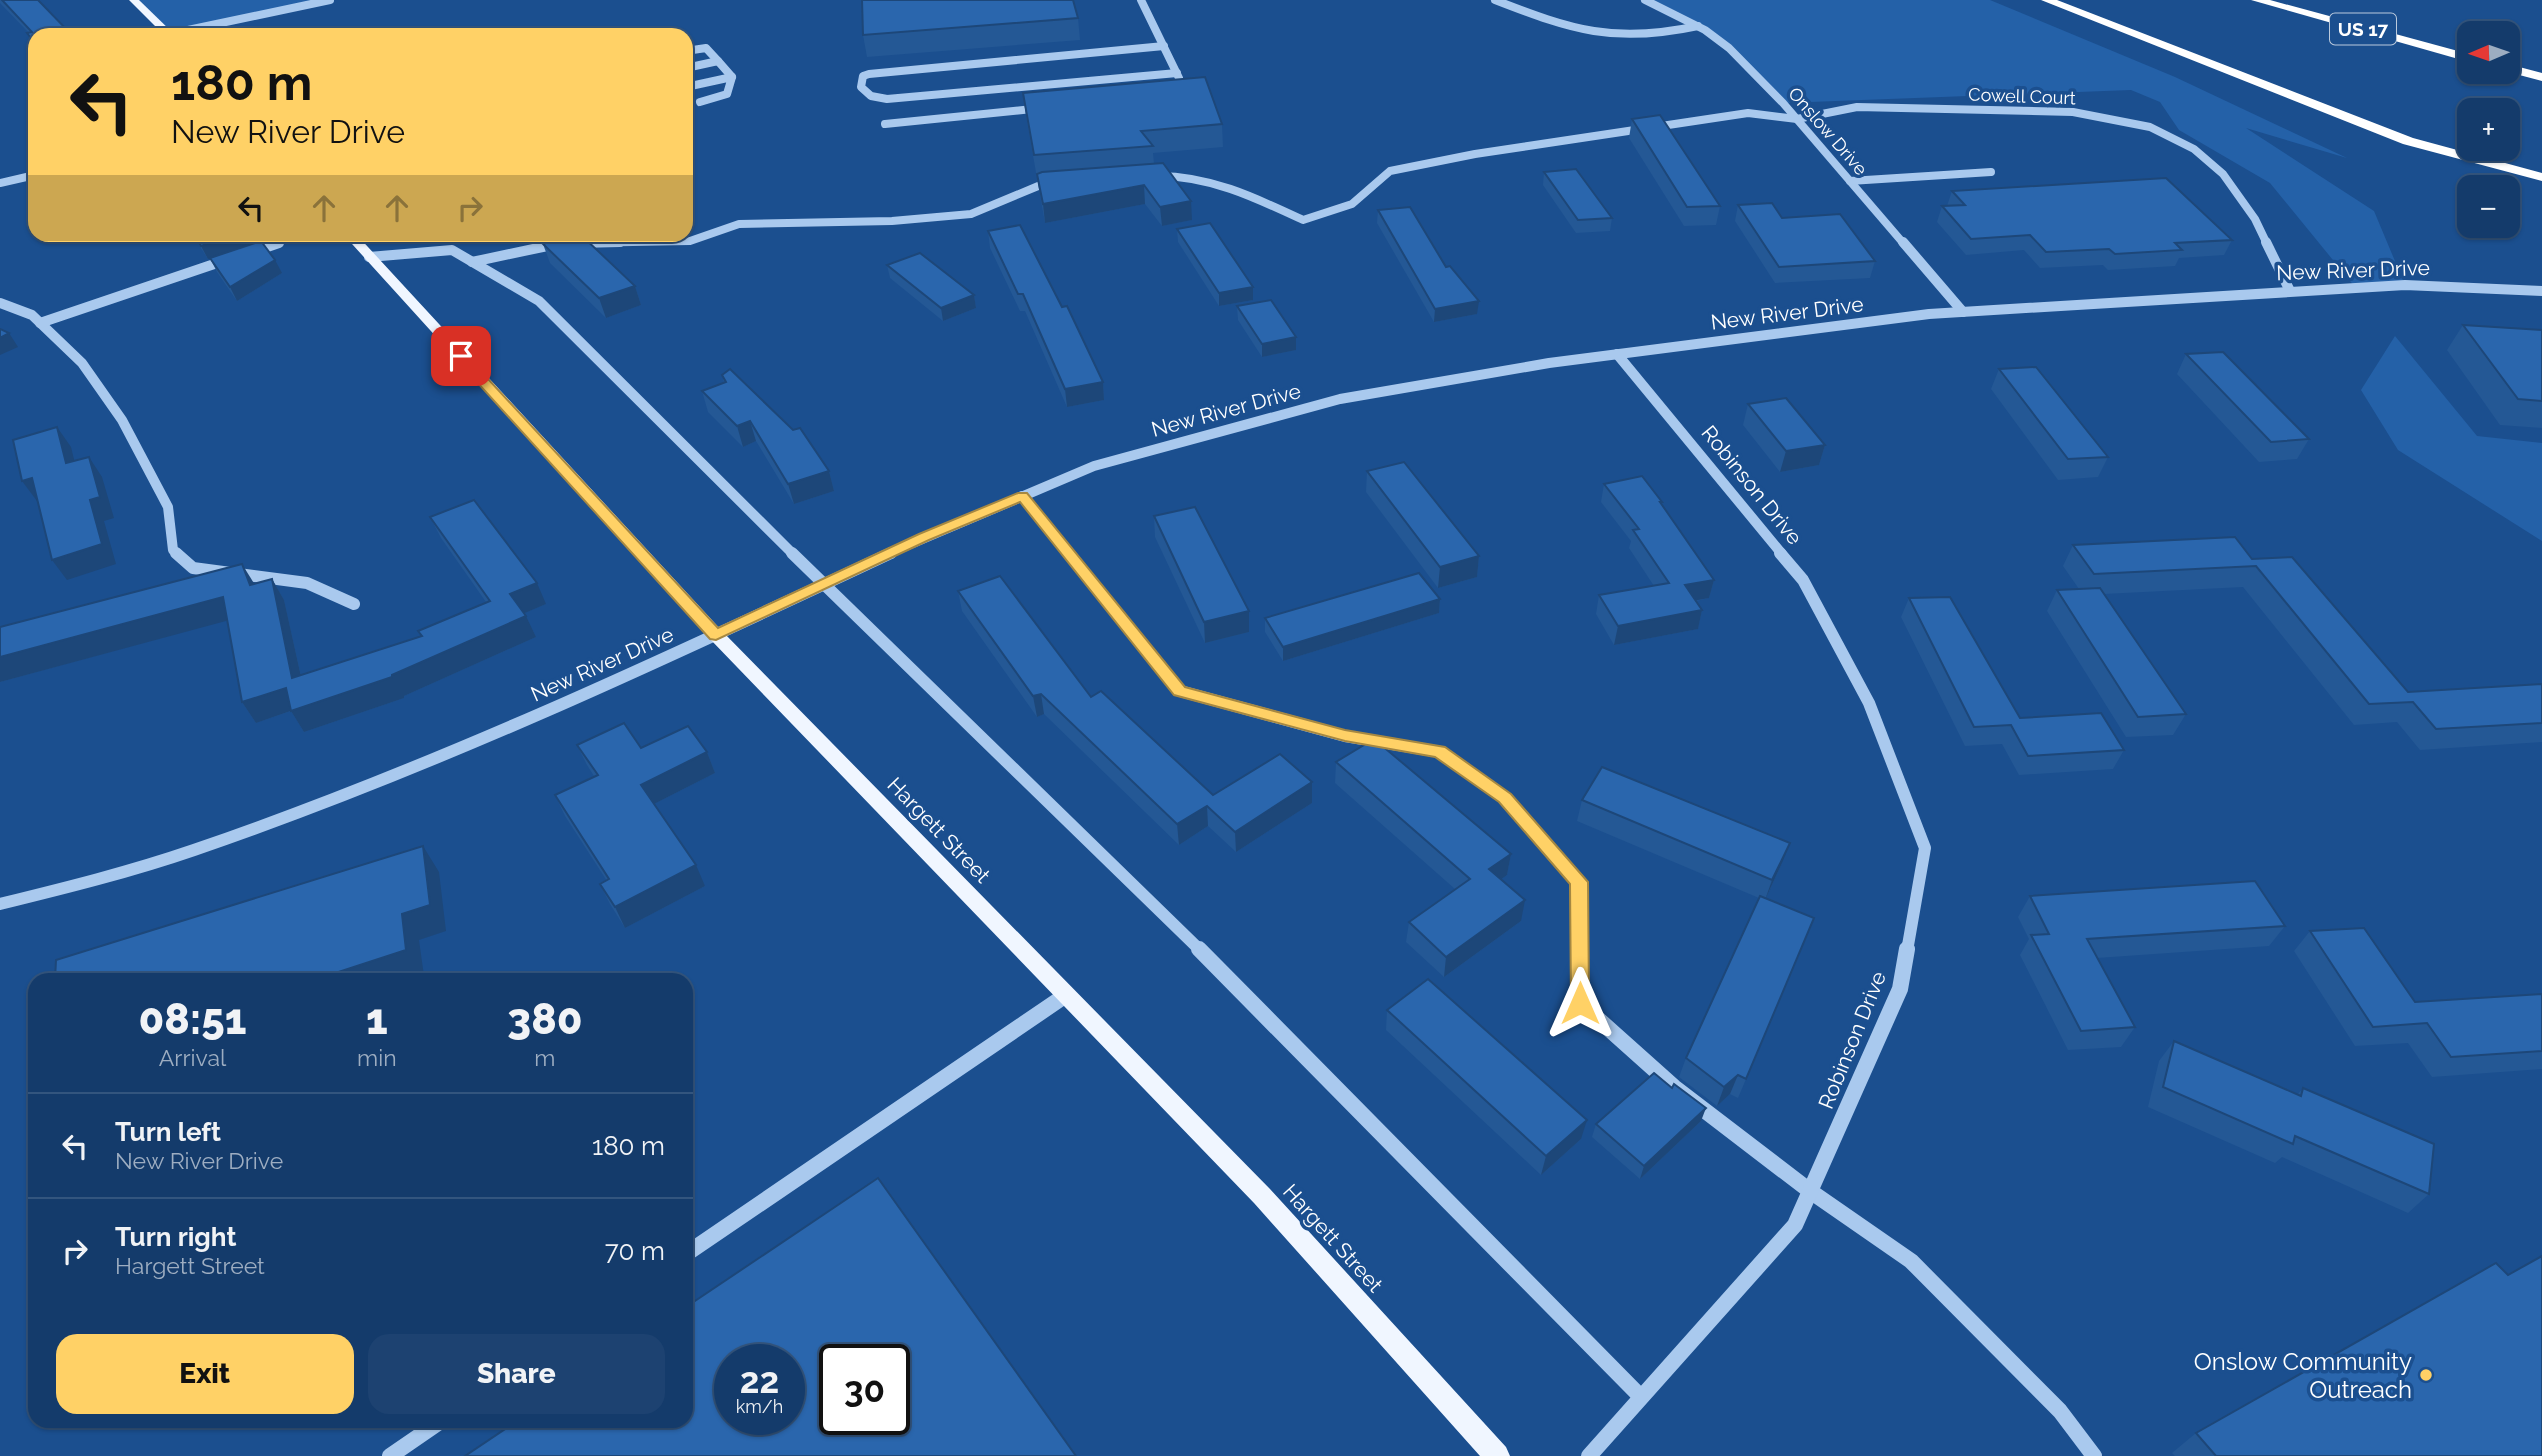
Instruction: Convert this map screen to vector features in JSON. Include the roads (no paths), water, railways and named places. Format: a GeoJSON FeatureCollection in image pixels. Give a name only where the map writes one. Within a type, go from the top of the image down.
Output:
{"type":"FeatureCollection","features":[{"type":"Feature","properties":{"kind":"highway"},"geometry":{"type":"LineString","coordinates":[[2047,0],[2408,141],[2542,177]]}},
{"type":"Feature","properties":{"kind":"highway","name":"US 17"},"geometry":{"type":"LineString","coordinates":[[2258,0],[2457,55]]}},
{"type":"Feature","properties":{"kind":"highway"},"geometry":{"type":"LineString","coordinates":[[2520,72],[2542,78]]}},
{"type":"Feature","properties":{"kind":"main road"},"geometry":{"type":"LineString","coordinates":[[134,0],[163,28]]}},
{"type":"Feature","properties":{"kind":"main road","name":"Hargett Street"},"geometry":{"type":"LineString","coordinates":[[356,242],[716,635],[1262,1196],[1497,1456]]}},
{"type":"Feature","properties":{"kind":"street"},"geometry":{"type":"LineString","coordinates":[[197,28],[330,0]]}},
{"type":"Feature","properties":{"kind":"street"},"geometry":{"type":"LineString","coordinates":[[1141,0],[1177,73],[1180,81],[1177,88]]}},
{"type":"Feature","properties":{"kind":"street"},"geometry":{"type":"LineString","coordinates":[[1495,0],[1557,24],[1592,33],[1680,31],[1698,26]]}},
{"type":"Feature","properties":{"kind":"street","name":"Onslow Drive"},"geometry":{"type":"LineString","coordinates":[[1645,0],[1698,26],[1729,48],[1797,119],[1963,312]]}},
{"type":"Feature","properties":{"kind":"street"},"geometry":{"type":"LineString","coordinates":[[1164,46],[869,74],[863,76],[860,82],[862,90],[870,97],[887,99],[1177,73]]}},
{"type":"Feature","properties":{"kind":"street"},"geometry":{"type":"LineString","coordinates":[[693,50],[706,48],[732,77]]}},
{"type":"Feature","properties":{"kind":"street"},"geometry":{"type":"LineString","coordinates":[[693,66],[718,61]]}},
{"type":"Feature","properties":{"kind":"street"},"geometry":{"type":"LineString","coordinates":[[693,86],[732,77]]}},
{"type":"Feature","properties":{"kind":"street"},"geometry":{"type":"LineString","coordinates":[[700,102],[727,94],[732,77]]}},
{"type":"Feature","properties":{"kind":"street"},"geometry":{"type":"LineString","coordinates":[[885,124],[1051,107]]}},
{"type":"Feature","properties":{"kind":"street","name":"Cowell Court"},"geometry":{"type":"LineString","coordinates":[[1145,177],[1170,175],[1221,185],[1303,220],[1352,204],[1390,172],[1475,154],[1748,113],[1797,119],[1857,107],[2073,112],[2150,128],[2194,149],[2223,174],[2255,219],[2290,291]]}},
{"type":"Feature","properties":{"kind":"street"},"geometry":{"type":"LineString","coordinates":[[1850,181],[1991,172]]}},
{"type":"Feature","properties":{"kind":"street"},"geometry":{"type":"LineString","coordinates":[[0,183],[28,177]]}},
{"type":"Feature","properties":{"kind":"street"},"geometry":{"type":"LineString","coordinates":[[693,240],[739,224],[892,221],[971,214],[1043,184],[1068,183]]}},
{"type":"Feature","properties":{"kind":"street"},"geometry":{"type":"LineString","coordinates":[[472,262],[550,244],[643,242]]}},
{"type":"Feature","properties":{"kind":"street"},"geometry":{"type":"LineString","coordinates":[[40,323],[279,243]]}},
{"type":"Feature","properties":{"kind":"street"},"geometry":{"type":"LineString","coordinates":[[369,257],[452,250],[539,301],[823,584],[1154,903],[1641,1397]]}},
{"type":"Feature","properties":{"kind":"street","name":"New River Drive"},"geometry":{"type":"LineString","coordinates":[[0,904],[107,877],[220,840],[439,757],[716,635],[924,537],[1094,466],[1340,399],[1549,363],[1963,312],[2405,285],[2542,291]]}},
{"type":"Feature","properties":{"kind":"street"},"geometry":{"type":"LineString","coordinates":[[0,303],[32,315],[82,363],[122,420],[167,507],[173,550],[193,568],[307,583],[354,604]]}},
{"type":"Feature","properties":{"kind":"street","name":"Robinson Drive"},"geometry":{"type":"LineString","coordinates":[[1589,1456],[1795,1225],[1900,989],[1925,848],[1869,703],[1803,580],[1617,354]]}},
{"type":"Feature","properties":{"kind":"street"},"geometry":{"type":"LineString","coordinates":[[1022,496],[1180,691],[1345,736],[1440,752],[1505,798],[1579,882],[1580,1003],[1674,1087],[1810,1191],[1911,1261],[2060,1411],[2094,1456]]}},
{"type":"Feature","properties":{"kind":"street"},"geometry":{"type":"LineString","coordinates":[[693,1249],[1066,995]]}},
{"type":"Feature","properties":{"kind":"street"},"geometry":{"type":"LineString","coordinates":[[390,1456],[431,1428]]}},
{"type":"Feature","properties":{"kind":"tunnel"},"geometry":{"type":"LineString","coordinates":[[693,104],[700,102]]}},
{"type":"Feature","properties":{"kind":"place","name":"Onslow Community Outreach"},"geometry":{"type":"Point","coordinates":[2426,1375]}}]}
